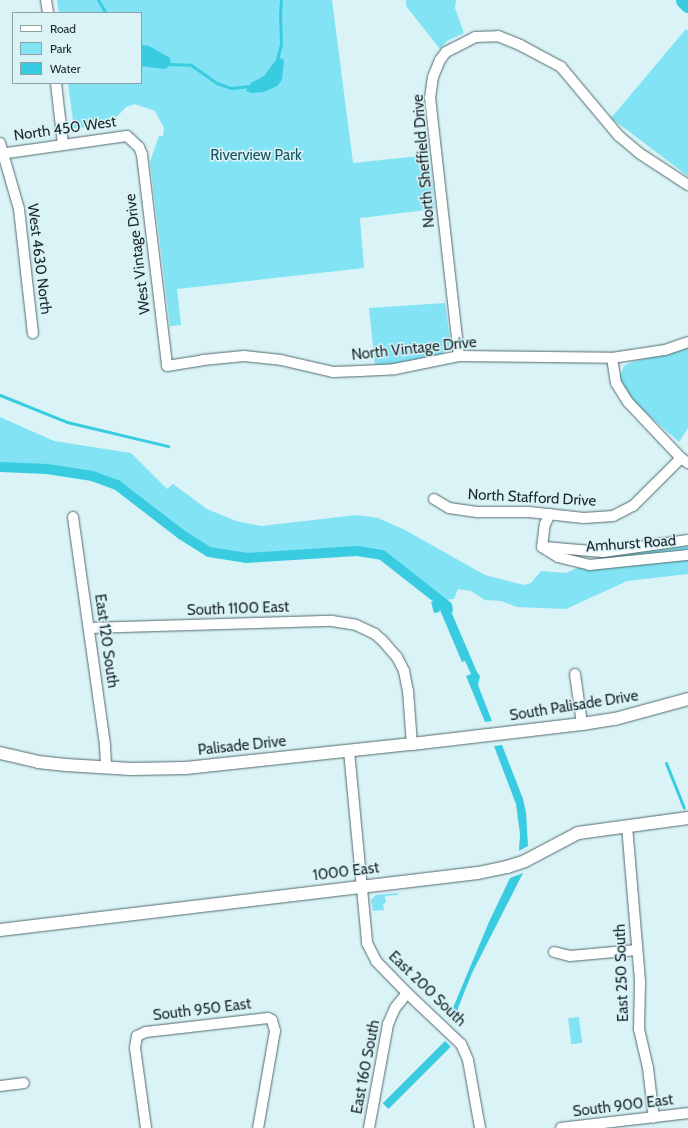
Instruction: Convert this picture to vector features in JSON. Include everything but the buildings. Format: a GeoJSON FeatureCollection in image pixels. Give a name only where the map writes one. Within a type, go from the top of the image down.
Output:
{"type":"FeatureCollection","features":[{"type":"Feature","properties":{"kind":"street"},"geometry":{"type":"LineString","coordinates":[[46,0],[48,12]]}},
{"type":"Feature","properties":{"kind":"street","name":"North Sheffield Drive"},"geometry":{"type":"LineString","coordinates":[[459,356],[430,98],[433,77],[440,60],[446,52],[474,37],[498,36],[520,45],[560,67],[619,136],[639,153],[688,185]]}},
{"type":"Feature","properties":{"kind":"street"},"geometry":{"type":"LineString","coordinates":[[56,84],[63,144]]}},
{"type":"Feature","properties":{"kind":"street","name":"North 450 West"},"geometry":{"type":"LineString","coordinates":[[1,150],[127,136],[134,141]]}},
{"type":"Feature","properties":{"kind":"street","name":"West Vintage Drive"},"geometry":{"type":"LineString","coordinates":[[134,141],[139,147],[142,155],[167,366]]}},
{"type":"Feature","properties":{"kind":"street","name":"West 4630 North"},"geometry":{"type":"LineString","coordinates":[[1,150],[19,209],[33,333]]}},
{"type":"Feature","properties":{"kind":"street","name":"North Vintage Drive"},"geometry":{"type":"LineString","coordinates":[[167,366],[203,360],[244,356],[281,360],[333,372],[360,371],[395,369],[459,356],[612,358],[665,350],[688,342]]}},
{"type":"Feature","properties":{"kind":"street"},"geometry":{"type":"LineString","coordinates":[[612,358],[616,382],[622,394],[684,460]]}},
{"type":"Feature","properties":{"kind":"street","name":"North Stafford Drive"},"geometry":{"type":"LineString","coordinates":[[434,499],[449,508],[479,512],[550,514],[584,518],[613,516],[633,506],[684,460]]}},
{"type":"Feature","properties":{"kind":"street"},"geometry":{"type":"LineString","coordinates":[[550,514],[545,524],[542,547],[603,552],[688,540]]}},
{"type":"Feature","properties":{"kind":"street","name":"East 120 South"},"geometry":{"type":"LineString","coordinates":[[74,517],[105,746],[106,768]]}},
{"type":"Feature","properties":{"kind":"street","name":"Amhurst Road"},"geometry":{"type":"LineString","coordinates":[[542,547],[558,558],[589,565],[688,555]]}},
{"type":"Feature","properties":{"kind":"street","name":"South 1100 East"},"geometry":{"type":"LineString","coordinates":[[89,628],[332,621],[356,625],[375,634],[382,640],[397,657],[404,671],[408,691],[412,744]]}},
{"type":"Feature","properties":{"kind":"street"},"geometry":{"type":"LineString","coordinates":[[575,674],[582,724]]}},
{"type":"Feature","properties":{"kind":"street","name":"South Palisade Drive"},"geometry":{"type":"LineString","coordinates":[[488,735],[616,719],[688,699]]}},
{"type":"Feature","properties":{"kind":"street","name":"Palisade Drive"},"geometry":{"type":"LineString","coordinates":[[0,753],[38,762],[106,768],[186,768],[488,735]]}},
{"type":"Feature","properties":{"kind":"street","name":"East 200 South"},"geometry":{"type":"LineString","coordinates":[[349,751],[367,943],[376,961],[407,993],[456,1037],[465,1051],[480,1128]]}},
{"type":"Feature","properties":{"kind":"street","name":"1000 East"},"geometry":{"type":"LineString","coordinates":[[0,930],[478,873],[507,867],[525,861],[578,833],[688,818]]}},
{"type":"Feature","properties":{"kind":"street","name":"East 250 South"},"geometry":{"type":"LineString","coordinates":[[627,826],[640,982],[639,1029],[648,1068],[654,1118]]}},
{"type":"Feature","properties":{"kind":"street"},"geometry":{"type":"LineString","coordinates":[[554,952],[570,956],[637,950]]}},
{"type":"Feature","properties":{"kind":"street","name":"East 160 South"},"geometry":{"type":"LineString","coordinates":[[369,1128],[388,1024],[394,1008],[407,993]]}},
{"type":"Feature","properties":{"kind":"street","name":"South 950 East"},"geometry":{"type":"LineString","coordinates":[[146,1128],[135,1048],[137,1036],[146,1032],[262,1018],[272,1020],[275,1031],[258,1128]]}},
{"type":"Feature","properties":{"kind":"street"},"geometry":{"type":"LineString","coordinates":[[0,1086],[24,1083]]}},
{"type":"Feature","properties":{"kind":"street","name":"South 900 East"},"geometry":{"type":"LineString","coordinates":[[561,1128],[688,1113]]}},
{"type":"Feature","properties":{"kind":"green space","name":"Riverview Park"},"geometry":{"type":"Polygon","coordinates":[[[57,0],[332,0],[353,163],[429,155],[435,209],[360,218],[364,268],[177,289],[181,325],[170,326],[150,162],[159,136],[163,136],[164,128],[155,111],[135,104],[126,107],[108,126],[74,128],[68,84],[142,84],[142,12],[59,12],[57,0]]]}},
{"type":"Feature","properties":{"kind":"green space"},"geometry":{"type":"Polygon","coordinates":[[[406,0],[456,0],[455,8],[464,33],[447,41],[440,49],[406,6],[406,0]]]}},
{"type":"Feature","properties":{"kind":"green space"},"geometry":{"type":"Polygon","coordinates":[[[686,29],[688,31],[688,176],[611,118],[686,29]]]}},
{"type":"Feature","properties":{"kind":"green space"},"geometry":{"type":"Polygon","coordinates":[[[445,303],[450,340],[449,346],[445,352],[440,355],[388,365],[375,365],[369,308],[445,303]]]}},
{"type":"Feature","properties":{"kind":"green space"},"geometry":{"type":"Polygon","coordinates":[[[688,347],[688,428],[679,442],[629,398],[619,378],[624,366],[629,363],[688,347]]]}},
{"type":"Feature","properties":{"kind":"green space"},"geometry":{"type":"Polygon","coordinates":[[[0,417],[54,441],[131,453],[167,489],[173,484],[207,509],[236,521],[261,526],[357,515],[378,518],[405,530],[485,575],[524,585],[531,583],[541,571],[566,573],[610,553],[688,544],[688,574],[627,581],[566,609],[517,607],[501,601],[485,600],[471,591],[458,589],[454,599],[444,600],[390,558],[368,550],[247,555],[213,550],[193,540],[117,482],[81,472],[0,465],[0,417]]]}},
{"type":"Feature","properties":{"kind":"green space"},"geometry":{"type":"Polygon","coordinates":[[[398,893],[398,895],[385,896],[386,902],[383,904],[384,910],[373,911],[371,900],[376,895],[398,893]]]}},
{"type":"Feature","properties":{"kind":"green space"},"geometry":{"type":"Polygon","coordinates":[[[579,1017],[582,1043],[571,1044],[568,1018],[579,1017]]]}},
{"type":"Feature","properties":{"kind":"water"},"geometry":{"type":"Polygon","coordinates":[[[142,45],[149,46],[170,58],[171,65],[165,69],[142,66],[142,45]]]}},
{"type":"Feature","properties":{"kind":"water"},"geometry":{"type":"Polygon","coordinates":[[[278,57],[284,60],[282,80],[277,86],[264,92],[252,93],[246,91],[251,83],[264,76],[278,57]]]}},
{"type":"Feature","properties":{"kind":"water"},"geometry":{"type":"Polygon","coordinates":[[[444,600],[450,609],[480,676],[478,685],[492,721],[485,722],[466,676],[471,674],[465,661],[462,662],[440,610],[439,612],[434,613],[431,602],[444,600]]]}},
{"type":"Feature","properties":{"kind":"water"},"geometry":{"type":"Polygon","coordinates":[[[502,745],[523,799],[526,812],[528,846],[519,851],[520,834],[516,804],[494,746],[502,745]]]}},
{"type":"Feature","properties":{"kind":"water"},"geometry":{"type":"Polygon","coordinates":[[[523,873],[472,973],[458,1008],[456,1020],[450,1015],[489,922],[510,878],[523,873]]]}},
{"type":"Feature","properties":{"kind":"water"},"geometry":{"type":"Polygon","coordinates":[[[445,1041],[451,1047],[388,1109],[383,1103],[445,1041]]]}},
{"type":"Feature","properties":{"kind":"waterway"},"geometry":{"type":"LineString","coordinates":[[98,0],[105,12]]}},
{"type":"Feature","properties":{"kind":"waterway"},"geometry":{"type":"LineString","coordinates":[[277,60],[281,44],[281,0]]}},
{"type":"Feature","properties":{"kind":"waterway"},"geometry":{"type":"LineString","coordinates":[[684,0],[688,4]]}},
{"type":"Feature","properties":{"kind":"waterway"},"geometry":{"type":"LineString","coordinates":[[168,64],[191,65],[217,83],[231,88],[251,86]]}},
{"type":"Feature","properties":{"kind":"waterway"},"geometry":{"type":"LineString","coordinates":[[0,395],[67,422],[168,446]]}},
{"type":"Feature","properties":{"kind":"waterway"},"geometry":{"type":"LineString","coordinates":[[0,467],[47,469],[92,476],[117,485],[182,535],[209,552],[246,558],[357,551],[382,555],[447,606],[448,610]]}},
{"type":"Feature","properties":{"kind":"waterway"},"geometry":{"type":"LineString","coordinates":[[666,763],[684,808]]}}]}
